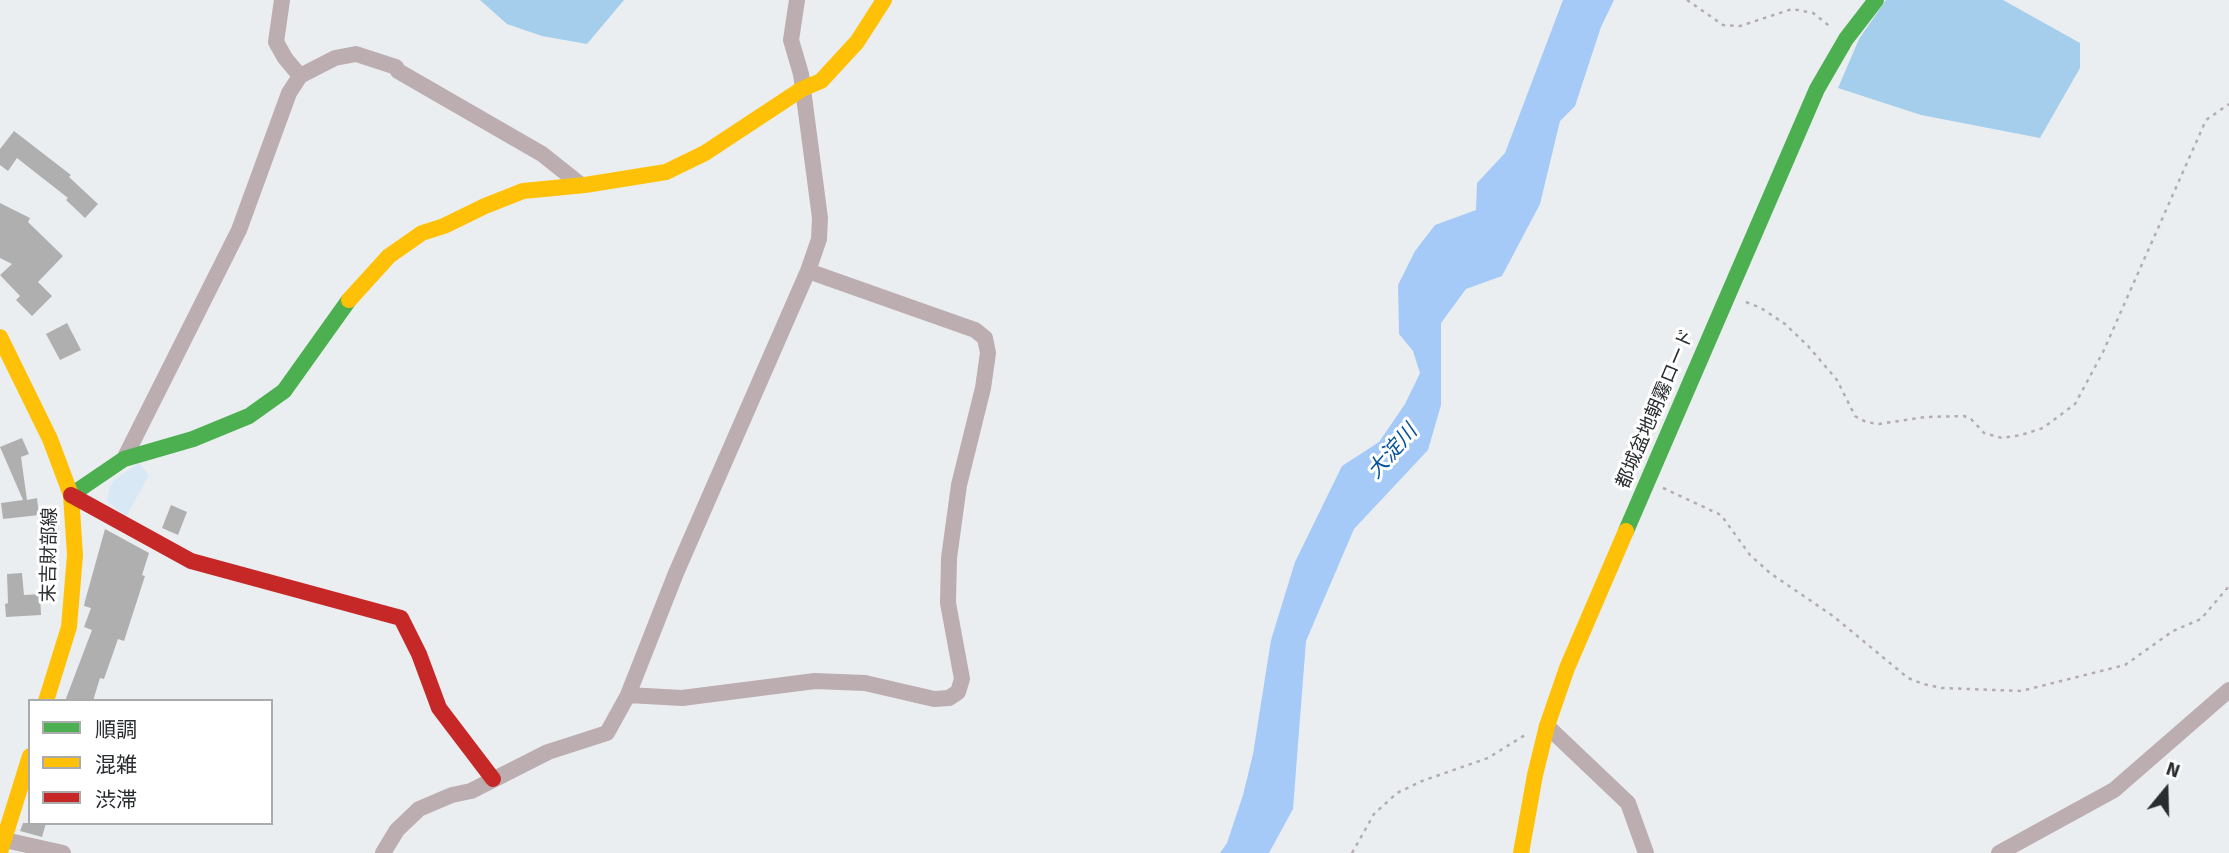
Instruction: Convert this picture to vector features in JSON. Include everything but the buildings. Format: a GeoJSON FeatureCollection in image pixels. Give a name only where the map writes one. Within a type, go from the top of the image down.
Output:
{"type":"FeatureCollection","features":[{"type":"Feature","properties":{"kind":"street"},"geometry":{"type":"LineString","coordinates":[[282,0],[276,42],[300,76]]}},
{"type":"Feature","properties":{"kind":"street"},"geometry":{"type":"LineString","coordinates":[[383,853],[397,830],[419,808],[471,790],[548,752],[607,733],[628,695],[682,560],[808,271],[819,239],[820,218],[801,75],[791,40],[797,0]]}},
{"type":"Feature","properties":{"kind":"street"},"geometry":{"type":"LineString","coordinates":[[493,779],[439,708],[419,653],[401,618],[191,561],[71,495],[124,459],[193,439],[249,416],[284,391],[358,289],[389,256],[422,233],[523,191],[666,172],[705,153],[802,89],[821,81],[858,42],[884,0]]}},
{"type":"Feature","properties":{"kind":"street","name":"都城盆地朝霧ロード"},"geometry":{"type":"LineString","coordinates":[[1521,853],[1535,775],[1567,668],[1794,138],[1817,89],[1846,39],[1876,0]]}},
{"type":"Feature","properties":{"kind":"street"},"geometry":{"type":"LineString","coordinates":[[124,459],[239,230],[289,93],[300,76],[335,58],[356,54],[396,67],[398,71],[542,154],[581,185]]}},
{"type":"Feature","properties":{"kind":"street"},"geometry":{"type":"LineString","coordinates":[[628,695],[682,698],[815,681],[865,683],[934,699],[949,698],[958,692],[962,679],[948,603],[948,558],[959,485],[983,388],[988,353],[985,338],[975,330],[808,271]]}},
{"type":"Feature","properties":{"kind":"street","name":"末吉財部線"},"geometry":{"type":"LineString","coordinates":[[0,337],[50,439],[71,495],[75,555],[69,627],[47,699]]}},
{"type":"Feature","properties":{"kind":"street"},"geometry":{"type":"LineString","coordinates":[[1999,853],[2114,790],[2229,690]]}},
{"type":"Feature","properties":{"kind":"street"},"geometry":{"type":"LineString","coordinates":[[1548,726],[1628,803],[1646,853]]}},
{"type":"Feature","properties":{"kind":"street"},"geometry":{"type":"LineString","coordinates":[[28,762],[2,846],[63,853]]}},
{"type":"Feature","properties":{"kind":"path"},"geometry":{"type":"LineString","coordinates":[[1687,0],[1723,25],[1740,26],[1792,9],[1813,13],[1846,39]]}},
{"type":"Feature","properties":{"kind":"path"},"geometry":{"type":"LineString","coordinates":[[1728,294],[1761,308],[1785,324],[1830,371],[1855,416],[1866,422],[1879,424],[1926,417],[1964,416],[1971,419],[1984,433],[2002,438],[2021,436],[2043,428],[2075,404],[2103,352],[2206,120],[2229,104]]}},
{"type":"Feature","properties":{"kind":"path"},"geometry":{"type":"LineString","coordinates":[[1648,481],[1721,515],[1750,555],[1770,573],[1833,616],[1908,678],[1942,688],[2021,691],[2125,665],[2173,631],[2201,619],[2229,586]]}},
{"type":"Feature","properties":{"kind":"path"},"geometry":{"type":"LineString","coordinates":[[1352,853],[1374,814],[1397,793],[1422,781],[1488,758],[1535,728],[1548,726]]}},
{"type":"Feature","properties":{"kind":"shaded area"},"geometry":{"type":"Polygon","coordinates":[[[480,0],[624,0],[587,44],[542,36],[507,24],[480,0]]]}},
{"type":"Feature","properties":{"kind":"shaded area"},"geometry":{"type":"Polygon","coordinates":[[[1886,0],[2003,0],[2080,43],[2080,68],[2040,138],[1921,115],[1838,88],[1859,39],[1886,0]]]}},
{"type":"Feature","properties":{"kind":"shaded area"},"geometry":{"type":"Polygon","coordinates":[[[139,463],[149,475],[126,517],[107,501],[110,486],[114,480],[139,463]]]}},
{"type":"Feature","properties":{"kind":"water","name":"大淀川"},"geometry":{"type":"Polygon","coordinates":[[[1563,0],[1614,0],[1601,27],[1575,106],[1560,121],[1540,204],[1502,276],[1466,289],[1441,323],[1441,405],[1428,450],[1354,529],[1306,641],[1293,809],[1269,853],[1220,853],[1227,843],[1243,795],[1253,754],[1271,640],[1295,562],[1342,466],[1379,442],[1405,404],[1420,373],[1413,351],[1399,334],[1398,285],[1415,251],[1435,225],[1476,210],[1477,183],[1505,153],[1563,0]]]}},
{"type":"Feature","properties":{"kind":"traffic: fast"},"geometry":{"type":"LineString","coordinates":[[1626,531],[1817,89],[1846,39],[1876,0]]}},
{"type":"Feature","properties":{"kind":"traffic: fast"},"geometry":{"type":"LineString","coordinates":[[71,495],[124,459],[193,439],[249,416],[284,391],[349,300]]}},
{"type":"Feature","properties":{"kind":"traffic: slow"},"geometry":{"type":"LineString","coordinates":[[349,300],[389,256],[422,233],[444,226],[485,206],[523,191],[585,185],[666,172],[705,153],[802,89],[821,81],[857,42],[884,0]]}},
{"type":"Feature","properties":{"kind":"traffic: slow"},"geometry":{"type":"LineString","coordinates":[[0,337],[50,439],[71,495],[75,555],[69,627],[47,699]]}},
{"type":"Feature","properties":{"kind":"traffic: slow"},"geometry":{"type":"LineString","coordinates":[[1521,853],[1547,726],[1567,668],[1626,531]]}},
{"type":"Feature","properties":{"kind":"traffic: slow"},"geometry":{"type":"LineString","coordinates":[[0,852],[28,762]]}},
{"type":"Feature","properties":{"kind":"traffic: jam"},"geometry":{"type":"LineString","coordinates":[[71,495],[191,561],[401,618],[419,654],[439,708],[493,779]]}}]}
